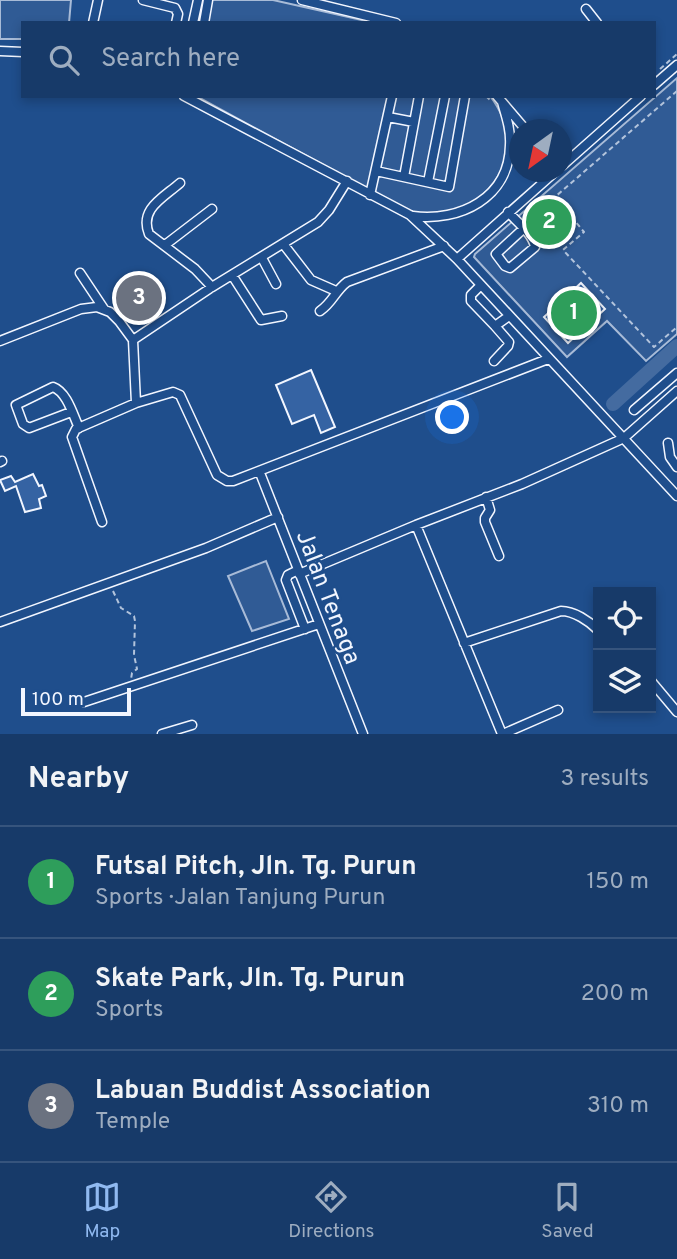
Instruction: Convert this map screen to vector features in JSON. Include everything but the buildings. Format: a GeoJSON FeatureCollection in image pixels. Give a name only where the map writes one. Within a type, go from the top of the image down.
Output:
{"type":"FeatureCollection","features":[{"type":"Feature","properties":{"kind":"street"},"geometry":{"type":"LineString","coordinates":[[93,21],[98,0]]}},
{"type":"Feature","properties":{"kind":"street"},"geometry":{"type":"LineString","coordinates":[[143,0],[175,8],[178,14],[176,21]]}},
{"type":"Feature","properties":{"kind":"street"},"geometry":{"type":"LineString","coordinates":[[193,21],[198,0]]}},
{"type":"Feature","properties":{"kind":"street"},"geometry":{"type":"LineString","coordinates":[[204,21],[208,0]]}},
{"type":"Feature","properties":{"kind":"street"},"geometry":{"type":"LineString","coordinates":[[302,0],[330,3],[389,21]]}},
{"type":"Feature","properties":{"kind":"street"},"geometry":{"type":"LineString","coordinates":[[586,9],[595,21]]}},
{"type":"Feature","properties":{"kind":"street"},"geometry":{"type":"LineString","coordinates":[[0,51],[21,52]]}},
{"type":"Feature","properties":{"kind":"street"},"geometry":{"type":"LineString","coordinates":[[656,83],[677,65]]}},
{"type":"Feature","properties":{"kind":"street"},"geometry":{"type":"LineString","coordinates":[[189,98],[410,215],[457,258],[677,496]]}},
{"type":"Feature","properties":{"kind":"street"},"geometry":{"type":"LineString","coordinates":[[370,195],[392,98]]}},
{"type":"Feature","properties":{"kind":"street"},"geometry":{"type":"LineString","coordinates":[[404,177],[419,98]]}},
{"type":"Feature","properties":{"kind":"street"},"geometry":{"type":"LineString","coordinates":[[428,182],[444,98]]}},
{"type":"Feature","properties":{"kind":"street"},"geometry":{"type":"LineString","coordinates":[[376,171],[449,187],[466,98]]}},
{"type":"Feature","properties":{"kind":"street"},"geometry":{"type":"LineString","coordinates":[[572,157],[637,98]]}},
{"type":"Feature","properties":{"kind":"street"},"geometry":{"type":"LineString","coordinates":[[499,99],[516,119]]}},
{"type":"Feature","properties":{"kind":"street"},"geometry":{"type":"LineString","coordinates":[[410,215],[443,217],[463,212],[482,201],[494,189],[508,162],[510,148],[508,121],[499,99]]}},
{"type":"Feature","properties":{"kind":"street"},"geometry":{"type":"LineString","coordinates":[[388,117],[414,122]]}},
{"type":"Feature","properties":{"kind":"street"},"geometry":{"type":"LineString","coordinates":[[133,340],[324,217],[347,181]]}},
{"type":"Feature","properties":{"kind":"street"},"geometry":{"type":"LineString","coordinates":[[457,258],[544,182]]}},
{"type":"Feature","properties":{"kind":"street"},"geometry":{"type":"LineString","coordinates":[[180,183],[148,211],[145,219],[149,234],[195,269],[212,287]]}},
{"type":"Feature","properties":{"kind":"street"},"geometry":{"type":"LineString","coordinates":[[165,245],[212,209]]}},
{"type":"Feature","properties":{"kind":"street"},"geometry":{"type":"LineString","coordinates":[[509,212],[533,240],[534,247],[510,268],[505,266],[496,254],[523,229]]}},
{"type":"Feature","properties":{"kind":"street"},"geometry":{"type":"LineString","coordinates":[[284,245],[311,280],[336,291]]}},
{"type":"Feature","properties":{"kind":"street"},"geometry":{"type":"LineString","coordinates":[[320,311],[332,302],[336,291],[347,282],[444,247]]}},
{"type":"Feature","properties":{"kind":"street"},"geometry":{"type":"LineString","coordinates":[[262,258],[276,284]]}},
{"type":"Feature","properties":{"kind":"street"},"geometry":{"type":"LineString","coordinates":[[80,273],[104,309],[119,321],[133,340],[136,403]]}},
{"type":"Feature","properties":{"kind":"street"},"geometry":{"type":"LineString","coordinates":[[232,275],[261,320],[282,316]]}},
{"type":"Feature","properties":{"kind":"street"},"geometry":{"type":"LineString","coordinates":[[481,285],[470,298],[509,342],[494,361]]}},
{"type":"Feature","properties":{"kind":"street"},"geometry":{"type":"LineString","coordinates":[[0,341],[81,309],[104,309]]}},
{"type":"Feature","properties":{"kind":"street"},"geometry":{"type":"LineString","coordinates":[[495,326],[509,316]]}},
{"type":"Feature","properties":{"kind":"street"},"geometry":{"type":"LineString","coordinates":[[102,522],[72,443],[73,432],[136,403],[173,392],[180,395],[217,475],[227,481],[233,481],[260,473],[548,359]]}},
{"type":"Feature","properties":{"kind":"street"},"geometry":{"type":"LineString","coordinates":[[635,410],[677,373]]}},
{"type":"Feature","properties":{"kind":"street"},"geometry":{"type":"LineString","coordinates":[[71,412],[29,428],[23,424],[16,405],[53,387],[62,392],[79,428]]}},
{"type":"Feature","properties":{"kind":"street"},"geometry":{"type":"LineString","coordinates":[[305,629],[286,580],[288,575],[546,473],[624,438],[677,391]]}},
{"type":"Feature","properties":{"kind":"street"},"geometry":{"type":"LineString","coordinates":[[668,443],[670,457],[677,467]]}},
{"type":"Feature","properties":{"kind":"street","name":"Jalan Tenaga"},"geometry":{"type":"LineString","coordinates":[[260,473],[363,734]]}},
{"type":"Feature","properties":{"kind":"street"},"geometry":{"type":"LineString","coordinates":[[485,497],[491,510],[485,520],[499,555]]}},
{"type":"Feature","properties":{"kind":"street"},"geometry":{"type":"LineString","coordinates":[[0,622],[206,548],[278,517]]}},
{"type":"Feature","properties":{"kind":"street"},"geometry":{"type":"LineString","coordinates":[[415,524],[502,734],[558,710]]}},
{"type":"Feature","properties":{"kind":"street"},"geometry":{"type":"LineString","coordinates":[[464,643],[561,611],[567,611],[593,627]]}},
{"type":"Feature","properties":{"kind":"street"},"geometry":{"type":"LineString","coordinates":[[85,702],[319,624]]}},
{"type":"Feature","properties":{"kind":"street"},"geometry":{"type":"LineString","coordinates":[[656,687],[677,712]]}},
{"type":"Feature","properties":{"kind":"street"},"geometry":{"type":"LineString","coordinates":[[162,734],[192,725]]}},
{"type":"Feature","properties":{"kind":"path"},"geometry":{"type":"LineString","coordinates":[[656,72],[677,54]]}},
{"type":"Feature","properties":{"kind":"path"},"geometry":{"type":"LineString","coordinates":[[677,91],[555,197],[584,232],[563,250],[654,347],[677,327]]}},
{"type":"Feature","properties":{"kind":"path"},"geometry":{"type":"LineString","coordinates":[[107,584],[115,592],[121,608],[134,616],[134,655],[137,669],[131,673],[132,687]]}},
{"type":"Feature","properties":{"kind":"shaded area"},"geometry":{"type":"Polygon","coordinates":[[[0,0],[71,0],[69,21],[21,21],[21,39],[0,39],[0,0]]]}},
{"type":"Feature","properties":{"kind":"shaded area"},"geometry":{"type":"Polygon","coordinates":[[[211,0],[273,0],[366,21],[206,21],[211,0]]]}},
{"type":"Feature","properties":{"kind":"shaded area"},"geometry":{"type":"Polygon","coordinates":[[[677,78],[677,334],[646,361],[607,321],[567,357],[474,257],[475,254],[558,182],[572,182],[572,169],[677,78]]]}},
{"type":"Feature","properties":{"kind":"shaded area"},"geometry":{"type":"Polygon","coordinates":[[[200,98],[491,98],[503,119],[507,142],[504,163],[494,182],[479,198],[459,208],[436,214],[410,212],[200,98]]]}},
{"type":"Feature","properties":{"kind":"shaded area"},"geometry":{"type":"Polygon","coordinates":[[[266,561],[289,619],[252,631],[228,576],[266,561]]]}},
{"type":"Feature","properties":{"kind":"waterway"},"geometry":{"type":"LineString","coordinates":[[613,404],[677,346]]}},
{"type":"Feature","properties":{"kind":"place","name":"Skate Park, Jln. Tg. Purun"},"geometry":{"type":"Point","coordinates":[549,222]}},
{"type":"Feature","properties":{"kind":"place","name":"Labuan Buddist Association"},"geometry":{"type":"Point","coordinates":[139,298]}},
{"type":"Feature","properties":{"kind":"place","name":"Futsal Pitch, Jln. Tg. Purun"},"geometry":{"type":"Point","coordinates":[574,313]}}]}
